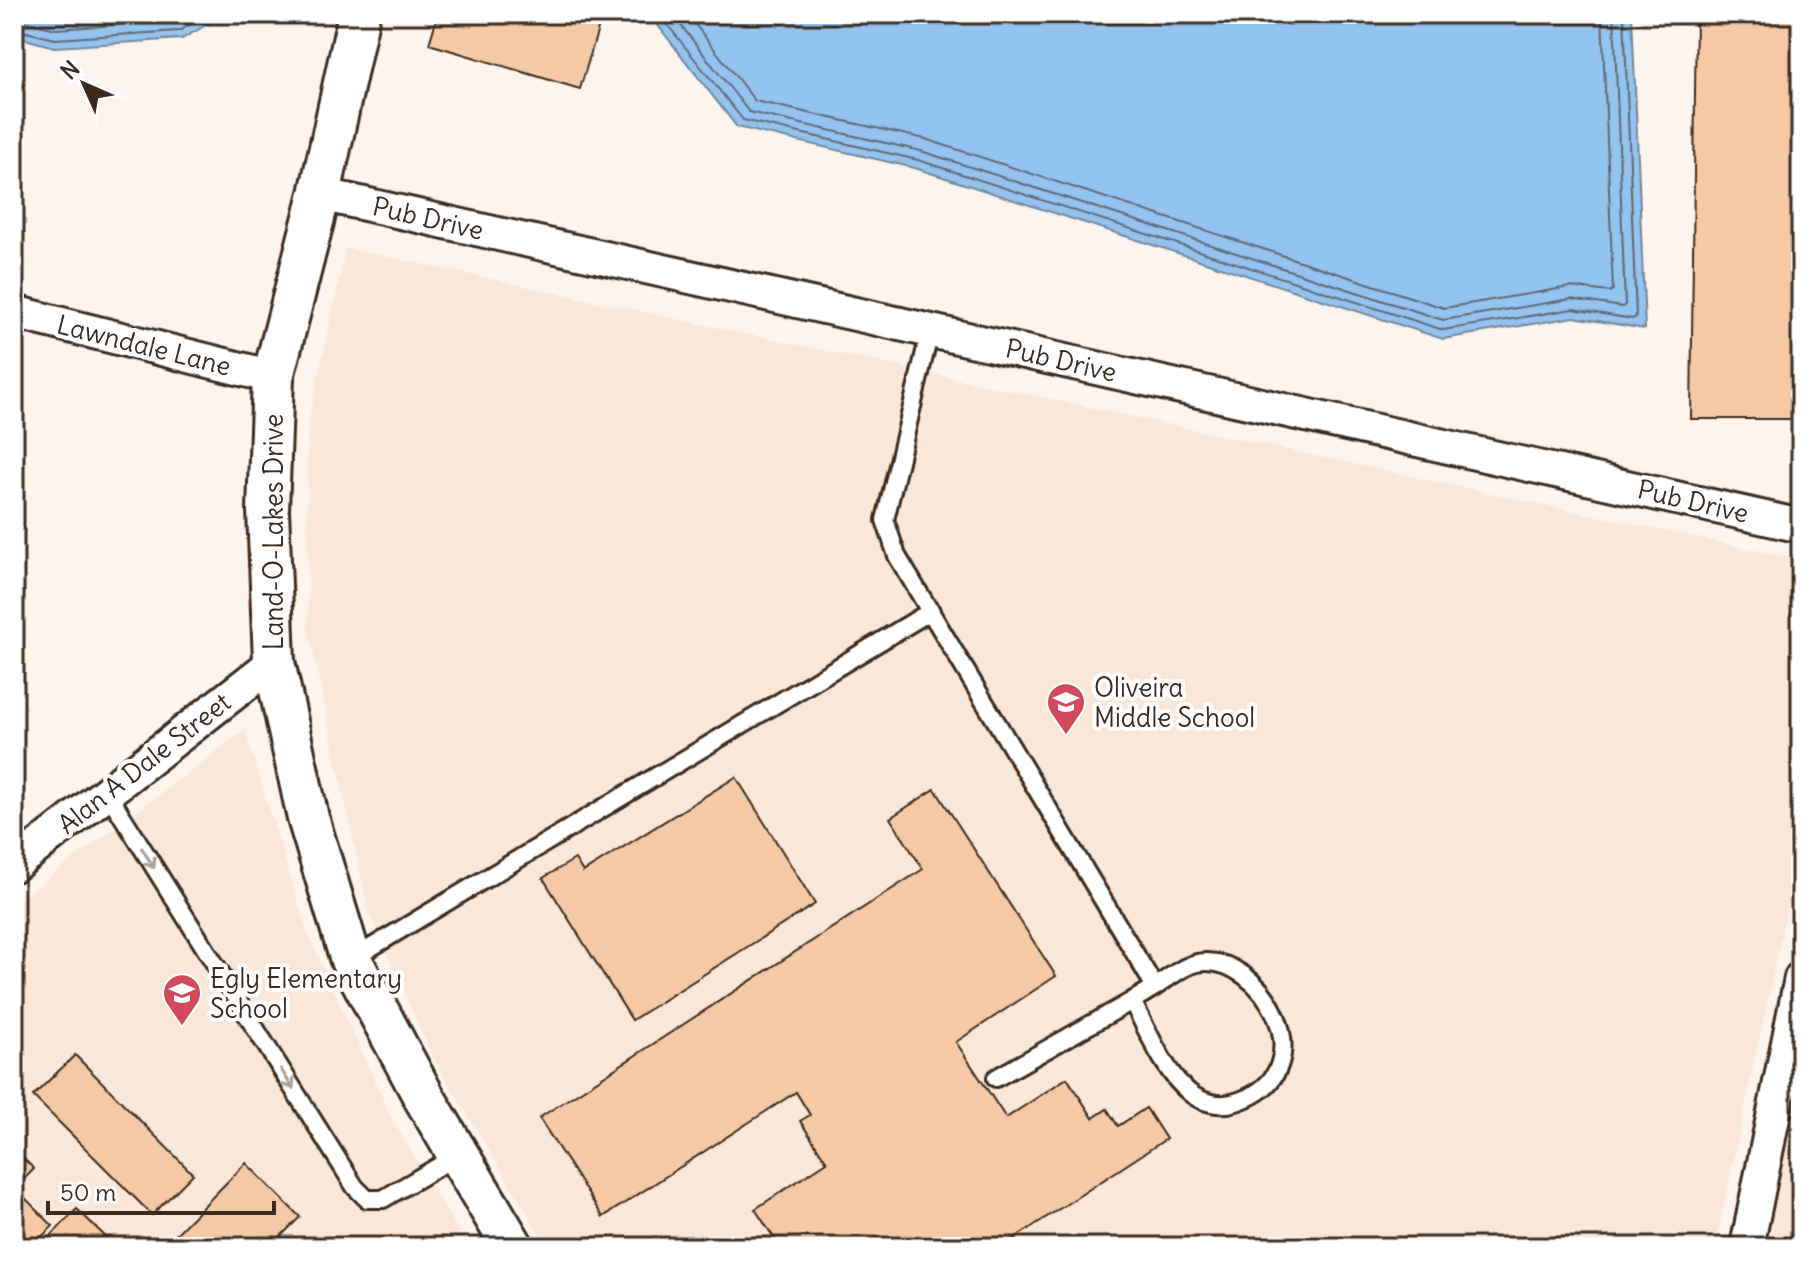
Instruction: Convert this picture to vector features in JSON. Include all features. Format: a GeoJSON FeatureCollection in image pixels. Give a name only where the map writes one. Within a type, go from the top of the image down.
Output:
{"type":"FeatureCollection","features":[{"type":"Feature","properties":{"kind":"street","name":"Land-O-Lakes Drive"},"geometry":{"type":"LineString","coordinates":[[359,14],[320,194],[273,377],[268,510],[274,662],[308,818],[351,960],[425,1099],[513,1247]]}},
{"type":"Feature","properties":{"kind":"street","name":"Pub Drive"},"geometry":{"type":"LineString","coordinates":[[320,194],[1801,526]]}},
{"type":"Feature","properties":{"kind":"street","name":"Lawndale Lane"},"geometry":{"type":"LineString","coordinates":[[14,312],[273,377]]}},
{"type":"Feature","properties":{"kind":"street","name":"Alan A Dale Street"},"geometry":{"type":"LineString","coordinates":[[14,865],[274,662]]}},
{"type":"Feature","properties":{"kind":"street"},"geometry":{"type":"LineString","coordinates":[[1747,1247],[1791,1081],[1801,978]]}},
{"type":"Feature","properties":{"kind":"lane"},"geometry":{"type":"LineString","coordinates":[[930,331],[885,520],[897,556],[1155,987]]}},
{"type":"Feature","properties":{"kind":"lane"},"geometry":{"type":"LineString","coordinates":[[351,960],[931,611]]}},
{"type":"Feature","properties":{"kind":"lane"},"geometry":{"type":"LineString","coordinates":[[107,792],[355,1187],[367,1199],[383,1199],[458,1155]]}},
{"type":"Feature","properties":{"kind":"lane"},"geometry":{"type":"LineString","coordinates":[[996,1078],[1195,963],[1214,963],[1234,969],[1251,980],[1270,1004],[1282,1037],[1283,1057],[1278,1072],[1264,1089],[1251,1098],[1229,1105],[1205,1102],[1188,1092],[1165,1062],[1132,1001]]}},
{"type":"Feature","properties":{"kind":"shaded area","name":"Oliveira Middle School"},"geometry":{"type":"Polygon","coordinates":[[[346,248],[1801,560],[1801,843],[1715,1247],[548,1247],[433,1058],[369,914],[308,628],[307,429],[346,248]]]}},
{"type":"Feature","properties":{"kind":"shaded area","name":"Egly Elementary School"},"geometry":{"type":"Polygon","coordinates":[[[245,730],[307,932],[393,1121],[468,1247],[14,1247],[14,904],[245,730]]]}},
{"type":"Feature","properties":{"kind":"shaded area"},"geometry":{"type":"Polygon","coordinates":[[[1801,999],[1801,1247],[1737,1247],[1801,999]]]}},
{"type":"Feature","properties":{"kind":"water"},"geometry":{"type":"Polygon","coordinates":[[[14,14],[225,14],[182,39],[54,47],[14,36],[14,14]]]}},
{"type":"Feature","properties":{"kind":"water"},"geometry":{"type":"Polygon","coordinates":[[[649,14],[1632,14],[1645,329],[1574,317],[1443,339],[915,168],[737,127],[649,14]]]}},
{"type":"Feature","properties":{"kind":"building"},"geometry":{"type":"Polygon","coordinates":[[[438,14],[583,14],[601,19],[580,89],[429,44],[438,14]]]}},
{"type":"Feature","properties":{"kind":"building"},"geometry":{"type":"Polygon","coordinates":[[[1696,14],[1801,14],[1801,419],[1691,419],[1696,14]]]}},
{"type":"Feature","properties":{"kind":"building"},"geometry":{"type":"Polygon","coordinates":[[[736,777],[815,904],[632,1020],[543,878],[575,859],[583,872],[736,777]]]}},
{"type":"Feature","properties":{"kind":"building"},"geometry":{"type":"Polygon","coordinates":[[[935,789],[1056,976],[956,1042],[1006,1118],[1067,1078],[1093,1118],[1107,1109],[1118,1126],[1146,1108],[1166,1139],[1001,1247],[780,1247],[755,1209],[827,1162],[800,1121],[810,1115],[796,1092],[603,1217],[539,1118],[923,869],[890,818],[935,789]]]}},
{"type":"Feature","properties":{"kind":"building"},"geometry":{"type":"Polygon","coordinates":[[[75,1055],[193,1174],[152,1215],[33,1096],[75,1055]]]}},
{"type":"Feature","properties":{"kind":"building"},"geometry":{"type":"Polygon","coordinates":[[[14,1149],[34,1169],[14,1189],[14,1149]]]}},
{"type":"Feature","properties":{"kind":"building"},"geometry":{"type":"Polygon","coordinates":[[[246,1163],[300,1217],[270,1247],[187,1247],[175,1235],[246,1163]]]}},
{"type":"Feature","properties":{"kind":"building"},"geometry":{"type":"Polygon","coordinates":[[[22,1195],[53,1226],[31,1247],[14,1247],[14,1203],[22,1195]]]}},
{"type":"Feature","properties":{"kind":"building"},"geometry":{"type":"Polygon","coordinates":[[[77,1209],[112,1243],[108,1247],[40,1247],[77,1209]]]}},
{"type":"Feature","properties":{"kind":"place","name":"Oliveira Middle School"},"geometry":{"type":"Point","coordinates":[1066,736]}},
{"type":"Feature","properties":{"kind":"place","name":"Egly Elementary School"},"geometry":{"type":"Point","coordinates":[182,1027]}}]}
